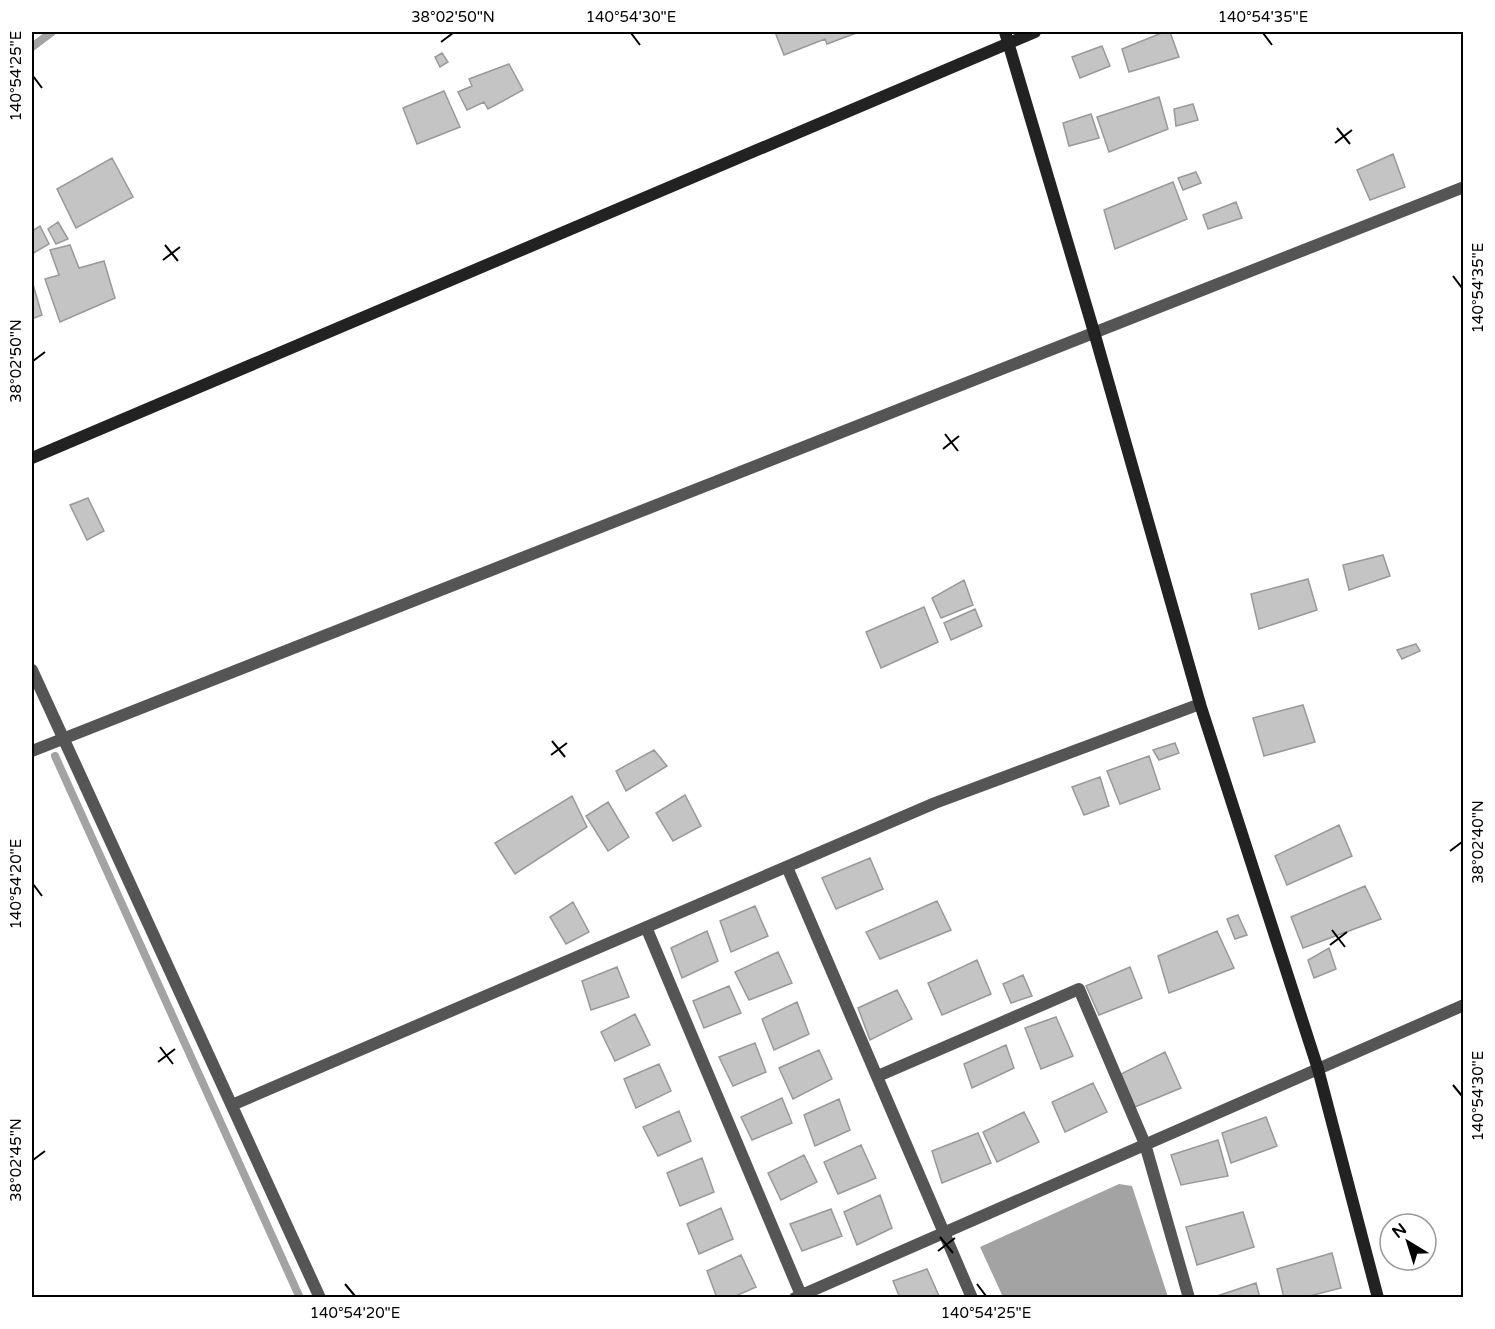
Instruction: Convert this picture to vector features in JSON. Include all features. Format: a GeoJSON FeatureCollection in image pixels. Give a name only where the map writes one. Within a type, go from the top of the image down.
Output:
{"type":"FeatureCollection","features":[{"type":"Feature","properties":{"kind":"street"},"geometry":{"type":"LineString","coordinates":[[32,458],[1006,37],[1035,32]]}},
{"type":"Feature","properties":{"kind":"street"},"geometry":{"type":"LineString","coordinates":[[1006,37],[1094,332],[1200,704],[1318,1069],[1378,1298]]}},
{"type":"Feature","properties":{"kind":"street"},"geometry":{"type":"LineString","coordinates":[[32,751],[64,736],[1464,187]]}},
{"type":"Feature","properties":{"kind":"street"},"geometry":{"type":"LineString","coordinates":[[32,670],[320,1298]]}},
{"type":"Feature","properties":{"kind":"street"},"geometry":{"type":"LineString","coordinates":[[232,1105],[935,803],[1200,704]]}},
{"type":"Feature","properties":{"kind":"street"},"geometry":{"type":"LineString","coordinates":[[787,867],[946,1231],[972,1298]]}},
{"type":"Feature","properties":{"kind":"street"},"geometry":{"type":"LineString","coordinates":[[646,927],[798,1296],[1464,1005]]}},
{"type":"Feature","properties":{"kind":"street"},"geometry":{"type":"LineString","coordinates":[[878,1076],[1079,989],[1144,1144],[1189,1298]]}},
{"type":"Feature","properties":{"kind":"shaded area"},"geometry":{"type":"Polygon","coordinates":[[[1119,1184],[1132,1186],[1168,1297],[1003,1297],[980,1247],[1119,1184]]]}},
{"type":"Feature","properties":{"kind":"building"},"geometry":{"type":"Polygon","coordinates":[[[775,32],[859,32],[827,44],[825,39],[784,55],[775,32]]]}},
{"type":"Feature","properties":{"kind":"building"},"geometry":{"type":"Polygon","coordinates":[[[1164,32],[1170,32],[1179,57],[1129,72],[1122,49],[1164,32]]]}},
{"type":"Feature","properties":{"kind":"building"},"geometry":{"type":"Polygon","coordinates":[[[1102,46],[1110,66],[1080,78],[1072,57],[1102,46]]]}},
{"type":"Feature","properties":{"kind":"building"},"geometry":{"type":"Polygon","coordinates":[[[442,53],[448,62],[440,67],[435,57],[442,53]]]}},
{"type":"Feature","properties":{"kind":"building"},"geometry":{"type":"Polygon","coordinates":[[[509,64],[523,90],[488,109],[484,102],[467,110],[458,92],[472,86],[469,79],[509,64]]]}},
{"type":"Feature","properties":{"kind":"building"},"geometry":{"type":"Polygon","coordinates":[[[444,91],[460,127],[417,144],[403,108],[444,91]]]}},
{"type":"Feature","properties":{"kind":"building"},"geometry":{"type":"Polygon","coordinates":[[[1159,97],[1168,129],[1109,152],[1097,117],[1159,97]]]}},
{"type":"Feature","properties":{"kind":"building"},"geometry":{"type":"Polygon","coordinates":[[[1193,104],[1198,120],[1176,126],[1174,109],[1193,104]]]}},
{"type":"Feature","properties":{"kind":"building"},"geometry":{"type":"Polygon","coordinates":[[[1091,114],[1099,138],[1069,146],[1063,123],[1091,114]]]}},
{"type":"Feature","properties":{"kind":"building"},"geometry":{"type":"Polygon","coordinates":[[[1393,154],[1405,187],[1370,200],[1357,170],[1393,154]]]}},
{"type":"Feature","properties":{"kind":"building"},"geometry":{"type":"Polygon","coordinates":[[[112,158],[133,197],[76,228],[57,189],[112,158]]]}},
{"type":"Feature","properties":{"kind":"building"},"geometry":{"type":"Polygon","coordinates":[[[1196,172],[1201,183],[1183,190],[1178,178],[1196,172]]]}},
{"type":"Feature","properties":{"kind":"building"},"geometry":{"type":"Polygon","coordinates":[[[1173,182],[1187,219],[1115,249],[1104,210],[1173,182]]]}},
{"type":"Feature","properties":{"kind":"building"},"geometry":{"type":"Polygon","coordinates":[[[1236,202],[1242,218],[1208,229],[1203,215],[1236,202]]]}},
{"type":"Feature","properties":{"kind":"building"},"geometry":{"type":"Polygon","coordinates":[[[58,222],[68,239],[56,244],[48,229],[58,222]]]}},
{"type":"Feature","properties":{"kind":"building"},"geometry":{"type":"Polygon","coordinates":[[[40,226],[49,244],[32,254],[32,231],[40,226]]]}},
{"type":"Feature","properties":{"kind":"building"},"geometry":{"type":"Polygon","coordinates":[[[70,245],[79,268],[104,261],[115,298],[60,322],[45,279],[59,275],[50,250],[70,245]]]}},
{"type":"Feature","properties":{"kind":"building"},"geometry":{"type":"Polygon","coordinates":[[[32,281],[42,315],[32,319],[32,281]]]}},
{"type":"Feature","properties":{"kind":"building"},"geometry":{"type":"Polygon","coordinates":[[[88,498],[104,531],[87,540],[70,505],[88,498]]]}},
{"type":"Feature","properties":{"kind":"building"},"geometry":{"type":"Polygon","coordinates":[[[1383,555],[1390,576],[1349,590],[1343,565],[1383,555]]]}},
{"type":"Feature","properties":{"kind":"building"},"geometry":{"type":"Polygon","coordinates":[[[1308,579],[1317,610],[1259,629],[1251,594],[1308,579]]]}},
{"type":"Feature","properties":{"kind":"building"},"geometry":{"type":"Polygon","coordinates":[[[964,580],[973,605],[941,618],[932,598],[964,580]]]}},
{"type":"Feature","properties":{"kind":"building"},"geometry":{"type":"Polygon","coordinates":[[[924,607],[938,642],[881,668],[866,632],[924,607]]]}},
{"type":"Feature","properties":{"kind":"building"},"geometry":{"type":"Polygon","coordinates":[[[975,609],[982,626],[951,640],[944,623],[975,609]]]}},
{"type":"Feature","properties":{"kind":"building"},"geometry":{"type":"Polygon","coordinates":[[[1416,644],[1420,651],[1402,659],[1397,650],[1416,644]]]}},
{"type":"Feature","properties":{"kind":"building"},"geometry":{"type":"Polygon","coordinates":[[[1303,705],[1315,742],[1264,756],[1253,718],[1303,705]]]}},
{"type":"Feature","properties":{"kind":"building"},"geometry":{"type":"Polygon","coordinates":[[[1175,743],[1179,753],[1159,760],[1153,750],[1175,743]]]}},
{"type":"Feature","properties":{"kind":"building"},"geometry":{"type":"Polygon","coordinates":[[[654,750],[667,766],[626,791],[616,771],[654,750]]]}},
{"type":"Feature","properties":{"kind":"building"},"geometry":{"type":"Polygon","coordinates":[[[1149,756],[1160,789],[1120,804],[1107,771],[1149,756]]]}},
{"type":"Feature","properties":{"kind":"building"},"geometry":{"type":"Polygon","coordinates":[[[1100,777],[1109,806],[1084,815],[1072,787],[1100,777]]]}},
{"type":"Feature","properties":{"kind":"building"},"geometry":{"type":"Polygon","coordinates":[[[685,795],[701,826],[673,841],[656,813],[685,795]]]}},
{"type":"Feature","properties":{"kind":"building"},"geometry":{"type":"Polygon","coordinates":[[[572,796],[587,827],[515,874],[495,843],[572,796]]]}},
{"type":"Feature","properties":{"kind":"building"},"geometry":{"type":"Polygon","coordinates":[[[608,802],[629,837],[608,851],[586,816],[608,802]]]}},
{"type":"Feature","properties":{"kind":"building"},"geometry":{"type":"Polygon","coordinates":[[[1339,825],[1352,856],[1287,885],[1275,856],[1339,825]]]}},
{"type":"Feature","properties":{"kind":"building"},"geometry":{"type":"Polygon","coordinates":[[[870,858],[883,889],[836,909],[822,878],[870,858]]]}},
{"type":"Feature","properties":{"kind":"building"},"geometry":{"type":"Polygon","coordinates":[[[1365,886],[1381,919],[1303,948],[1291,917],[1365,886]]]}},
{"type":"Feature","properties":{"kind":"building"},"geometry":{"type":"Polygon","coordinates":[[[937,901],[951,930],[880,959],[866,932],[937,901]]]}},
{"type":"Feature","properties":{"kind":"building"},"geometry":{"type":"Polygon","coordinates":[[[573,902],[589,932],[566,944],[550,917],[573,902]]]}},
{"type":"Feature","properties":{"kind":"building"},"geometry":{"type":"Polygon","coordinates":[[[755,906],[768,936],[731,952],[720,921],[755,906]]]}},
{"type":"Feature","properties":{"kind":"building"},"geometry":{"type":"Polygon","coordinates":[[[1238,915],[1247,935],[1235,939],[1227,919],[1238,915]]]}},
{"type":"Feature","properties":{"kind":"building"},"geometry":{"type":"Polygon","coordinates":[[[707,931],[718,961],[682,978],[671,948],[707,931]]]}},
{"type":"Feature","properties":{"kind":"building"},"geometry":{"type":"Polygon","coordinates":[[[1217,931],[1234,968],[1169,993],[1158,956],[1217,931]]]}},
{"type":"Feature","properties":{"kind":"building"},"geometry":{"type":"Polygon","coordinates":[[[1329,948],[1336,969],[1314,978],[1308,960],[1329,948]]]}},
{"type":"Feature","properties":{"kind":"building"},"geometry":{"type":"Polygon","coordinates":[[[778,952],[792,983],[749,1000],[735,972],[778,952]]]}},
{"type":"Feature","properties":{"kind":"building"},"geometry":{"type":"Polygon","coordinates":[[[977,960],[991,994],[942,1015],[928,983],[977,960]]]}},
{"type":"Feature","properties":{"kind":"building"},"geometry":{"type":"Polygon","coordinates":[[[617,967],[629,997],[591,1010],[582,981],[617,967]]]}},
{"type":"Feature","properties":{"kind":"building"},"geometry":{"type":"Polygon","coordinates":[[[1130,967],[1142,998],[1099,1015],[1086,986],[1130,967]]]}},
{"type":"Feature","properties":{"kind":"building"},"geometry":{"type":"Polygon","coordinates":[[[1023,975],[1032,996],[1011,1003],[1003,984],[1023,975]]]}},
{"type":"Feature","properties":{"kind":"building"},"geometry":{"type":"Polygon","coordinates":[[[729,986],[741,1013],[704,1028],[693,1001],[729,986]]]}},
{"type":"Feature","properties":{"kind":"building"},"geometry":{"type":"Polygon","coordinates":[[[897,990],[912,1019],[870,1040],[858,1008],[897,990]]]}},
{"type":"Feature","properties":{"kind":"building"},"geometry":{"type":"Polygon","coordinates":[[[797,1002],[809,1034],[774,1050],[762,1019],[797,1002]]]}},
{"type":"Feature","properties":{"kind":"building"},"geometry":{"type":"Polygon","coordinates":[[[635,1014],[650,1045],[615,1061],[601,1032],[635,1014]]]}},
{"type":"Feature","properties":{"kind":"building"},"geometry":{"type":"Polygon","coordinates":[[[1056,1017],[1073,1056],[1041,1069],[1025,1028],[1056,1017]]]}},
{"type":"Feature","properties":{"kind":"building"},"geometry":{"type":"Polygon","coordinates":[[[755,1043],[766,1072],[733,1086],[719,1057],[755,1043]]]}},
{"type":"Feature","properties":{"kind":"building"},"geometry":{"type":"Polygon","coordinates":[[[1006,1045],[1014,1068],[972,1088],[964,1064],[1006,1045]]]}},
{"type":"Feature","properties":{"kind":"building"},"geometry":{"type":"Polygon","coordinates":[[[819,1050],[832,1079],[793,1099],[779,1068],[819,1050]]]}},
{"type":"Feature","properties":{"kind":"building"},"geometry":{"type":"Polygon","coordinates":[[[1165,1052],[1181,1088],[1135,1107],[1121,1074],[1165,1052]]]}},
{"type":"Feature","properties":{"kind":"building"},"geometry":{"type":"Polygon","coordinates":[[[659,1064],[671,1091],[636,1108],[624,1079],[659,1064]]]}},
{"type":"Feature","properties":{"kind":"building"},"geometry":{"type":"Polygon","coordinates":[[[1093,1083],[1107,1112],[1065,1132],[1052,1102],[1093,1083]]]}},
{"type":"Feature","properties":{"kind":"building"},"geometry":{"type":"Polygon","coordinates":[[[782,1098],[792,1123],[752,1140],[741,1117],[782,1098]]]}},
{"type":"Feature","properties":{"kind":"building"},"geometry":{"type":"Polygon","coordinates":[[[839,1099],[850,1130],[815,1146],[804,1115],[839,1099]]]}},
{"type":"Feature","properties":{"kind":"building"},"geometry":{"type":"Polygon","coordinates":[[[679,1111],[691,1141],[658,1156],[643,1127],[679,1111]]]}},
{"type":"Feature","properties":{"kind":"building"},"geometry":{"type":"Polygon","coordinates":[[[1024,1112],[1039,1142],[997,1162],[983,1132],[1024,1112]]]}},
{"type":"Feature","properties":{"kind":"building"},"geometry":{"type":"Polygon","coordinates":[[[1266,1117],[1277,1146],[1231,1163],[1222,1133],[1266,1117]]]}},
{"type":"Feature","properties":{"kind":"building"},"geometry":{"type":"Polygon","coordinates":[[[978,1133],[991,1163],[942,1183],[932,1151],[978,1133]]]}},
{"type":"Feature","properties":{"kind":"building"},"geometry":{"type":"Polygon","coordinates":[[[1218,1140],[1228,1176],[1181,1185],[1171,1155],[1218,1140]]]}},
{"type":"Feature","properties":{"kind":"building"},"geometry":{"type":"Polygon","coordinates":[[[861,1145],[876,1178],[838,1194],[824,1162],[861,1145]]]}},
{"type":"Feature","properties":{"kind":"building"},"geometry":{"type":"Polygon","coordinates":[[[804,1155],[817,1182],[781,1200],[768,1173],[804,1155]]]}},
{"type":"Feature","properties":{"kind":"building"},"geometry":{"type":"Polygon","coordinates":[[[702,1158],[714,1192],[680,1206],[667,1173],[702,1158]]]}},
{"type":"Feature","properties":{"kind":"building"},"geometry":{"type":"Polygon","coordinates":[[[880,1195],[892,1228],[857,1245],[844,1212],[880,1195]]]}},
{"type":"Feature","properties":{"kind":"building"},"geometry":{"type":"Polygon","coordinates":[[[721,1208],[733,1239],[699,1254],[687,1224],[721,1208]]]}},
{"type":"Feature","properties":{"kind":"building"},"geometry":{"type":"Polygon","coordinates":[[[831,1209],[842,1236],[802,1251],[790,1224],[831,1209]]]}},
{"type":"Feature","properties":{"kind":"building"},"geometry":{"type":"Polygon","coordinates":[[[1243,1212],[1254,1247],[1197,1265],[1186,1227],[1243,1212]]]}},
{"type":"Feature","properties":{"kind":"building"},"geometry":{"type":"Polygon","coordinates":[[[1332,1253],[1341,1288],[1302,1298],[1284,1298],[1277,1269],[1332,1253]]]}},
{"type":"Feature","properties":{"kind":"building"},"geometry":{"type":"Polygon","coordinates":[[[741,1255],[756,1287],[731,1298],[717,1298],[707,1271],[741,1255]]]}},
{"type":"Feature","properties":{"kind":"building"},"geometry":{"type":"Polygon","coordinates":[[[927,1269],[940,1298],[900,1298],[893,1281],[927,1269]]]}},
{"type":"Feature","properties":{"kind":"building"},"geometry":{"type":"Polygon","coordinates":[[[1256,1283],[1260,1298],[1211,1298],[1256,1283]]]}},
{"type":"Feature","properties":{"kind":"waterway"},"geometry":{"type":"LineString","coordinates":[[32,47],[52,32]]}},
{"type":"Feature","properties":{"kind":"waterway"},"geometry":{"type":"LineString","coordinates":[[55,756],[300,1298]]}}]}
